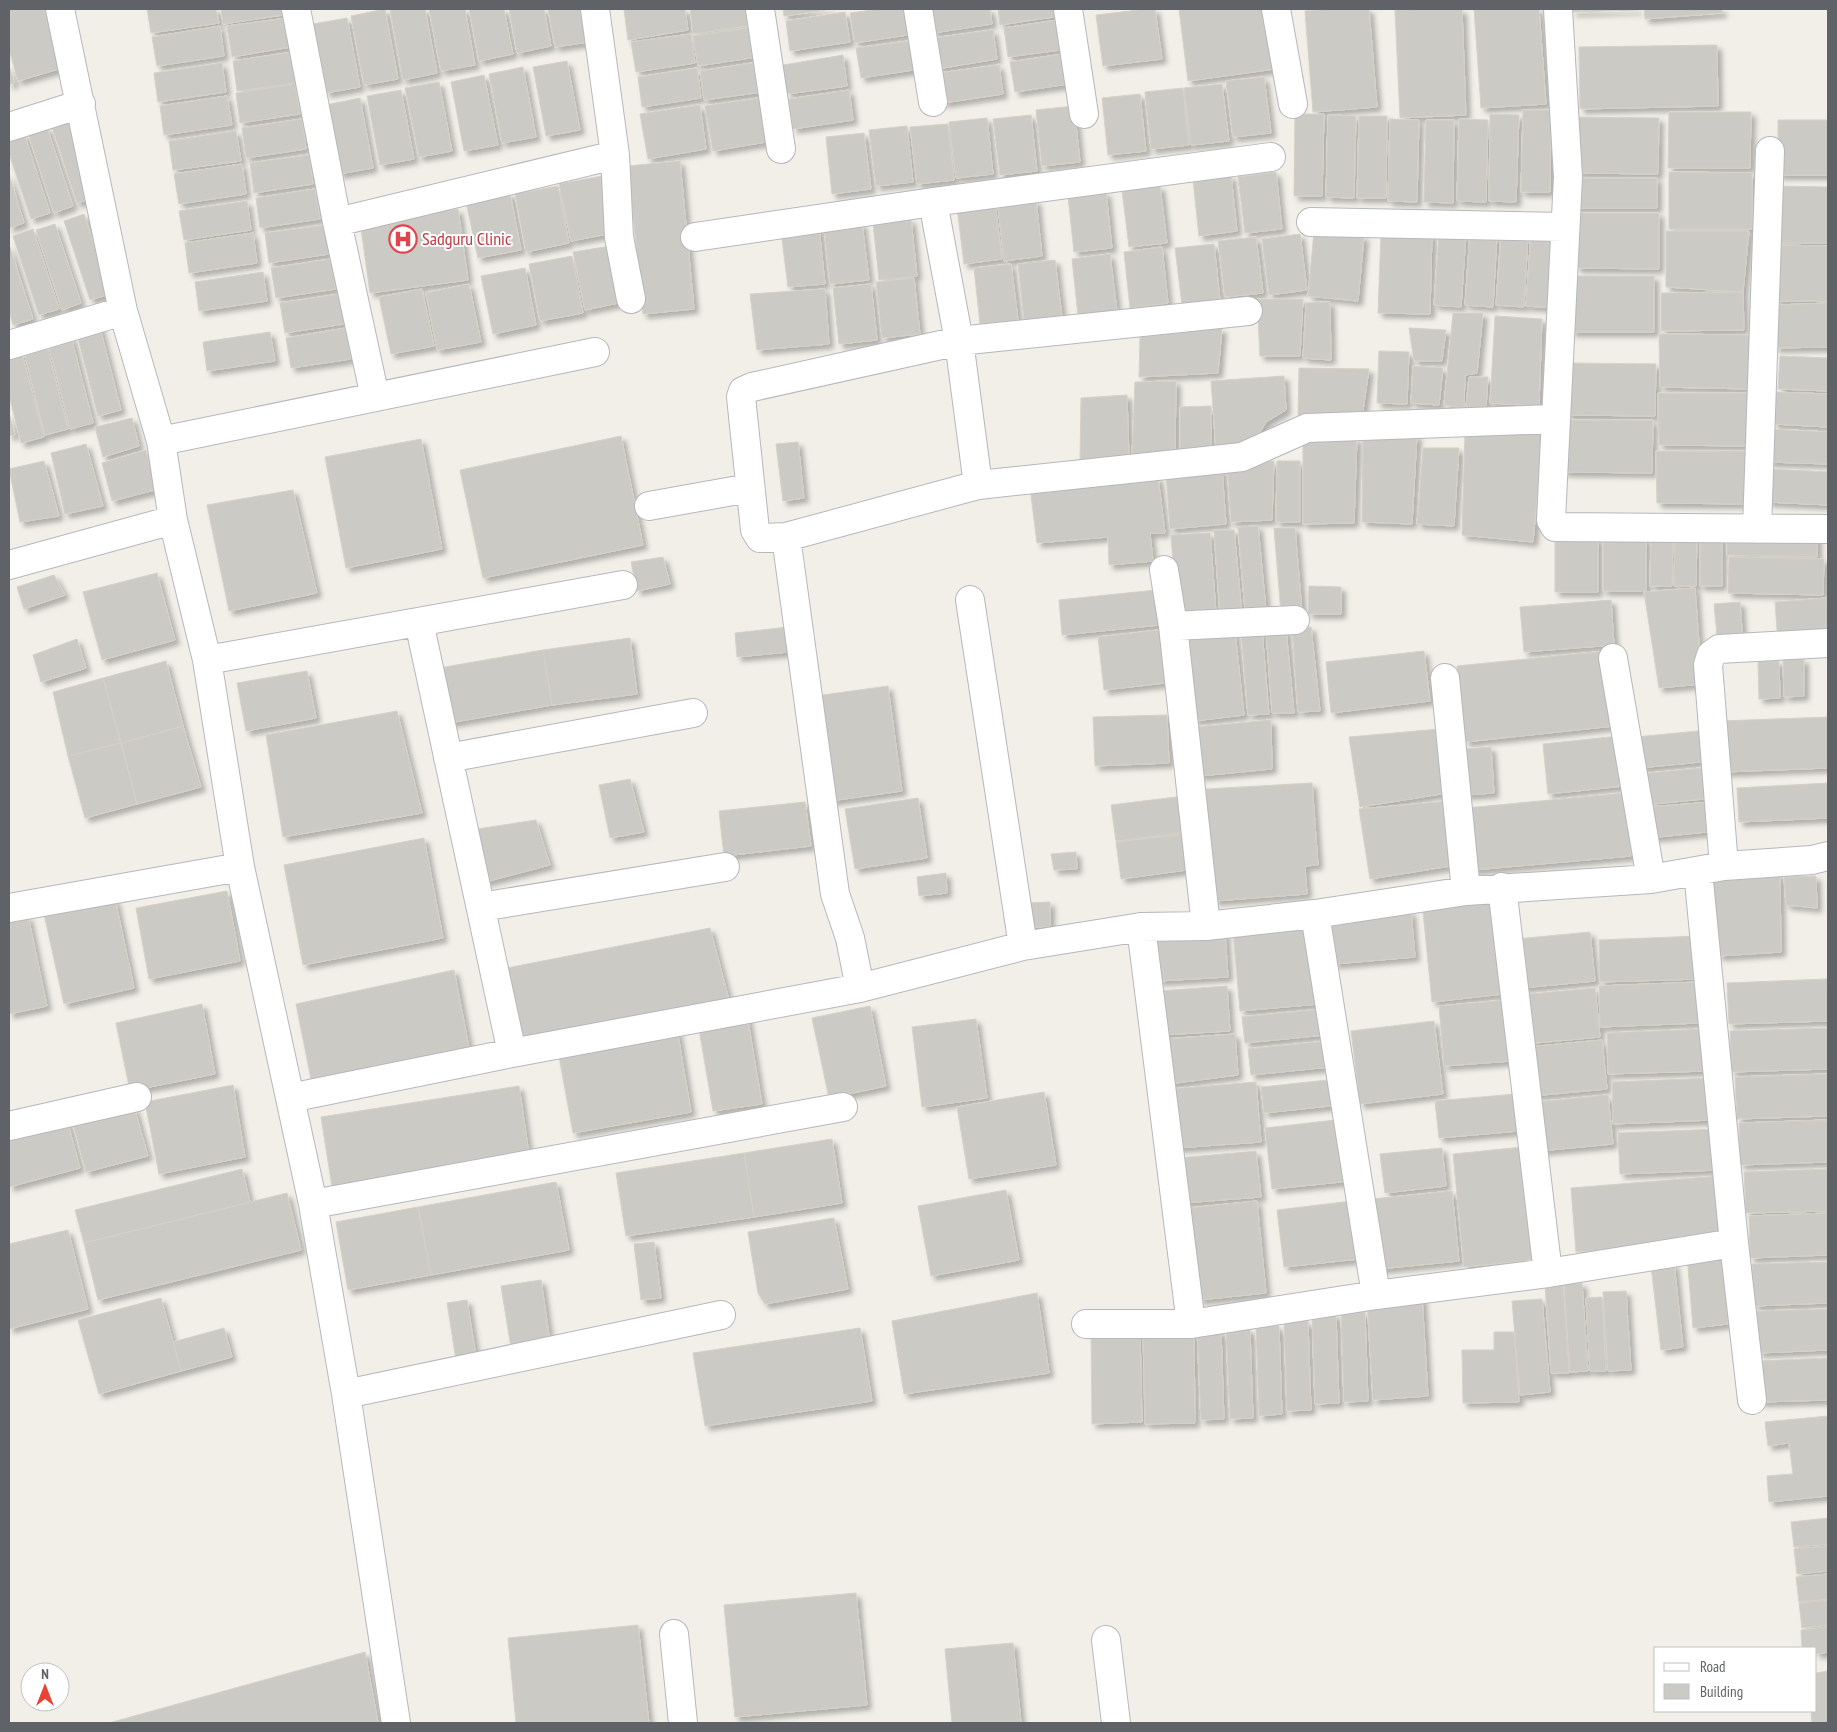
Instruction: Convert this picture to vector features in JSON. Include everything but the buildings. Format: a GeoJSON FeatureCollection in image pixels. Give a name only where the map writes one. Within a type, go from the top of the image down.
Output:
{"type":"FeatureCollection","features":[{"type":"Feature","properties":{"kind":"street"},"geometry":{"type":"LineString","coordinates":[[60,9],[123,311],[161,441],[173,520],[207,660],[240,867],[313,1204],[346,1394],[396,1723]]}},
{"type":"Feature","properties":{"kind":"street"},"geometry":{"type":"LineString","coordinates":[[595,9],[615,155],[619,237],[631,299]]}},
{"type":"Feature","properties":{"kind":"street"},"geometry":{"type":"LineString","coordinates":[[760,9],[781,149]]}},
{"type":"Feature","properties":{"kind":"street"},"geometry":{"type":"LineString","coordinates":[[918,9],[933,102]]}},
{"type":"Feature","properties":{"kind":"street"},"geometry":{"type":"LineString","coordinates":[[1068,9],[1084,114]]}},
{"type":"Feature","properties":{"kind":"street"},"geometry":{"type":"LineString","coordinates":[[1276,9],[1293,104]]}},
{"type":"Feature","properties":{"kind":"street"},"geometry":{"type":"LineString","coordinates":[[1558,9],[1568,158],[1551,520],[1555,527],[1828,529]]}},
{"type":"Feature","properties":{"kind":"street"},"geometry":{"type":"LineString","coordinates":[[301,10],[337,222],[375,397]]}},
{"type":"Feature","properties":{"kind":"street"},"geometry":{"type":"LineString","coordinates":[[9,127],[81,104]]}},
{"type":"Feature","properties":{"kind":"street"},"geometry":{"type":"LineString","coordinates":[[1757,529],[1770,151]]}},
{"type":"Feature","properties":{"kind":"street"},"geometry":{"type":"LineString","coordinates":[[337,222],[615,155]]}},
{"type":"Feature","properties":{"kind":"street"},"geometry":{"type":"LineString","coordinates":[[695,237],[933,202],[1271,157]]}},
{"type":"Feature","properties":{"kind":"street"},"geometry":{"type":"LineString","coordinates":[[933,202],[959,341],[978,484]]}},
{"type":"Feature","properties":{"kind":"street"},"geometry":{"type":"LineString","coordinates":[[1312,222],[1564,227]]}},
{"type":"Feature","properties":{"kind":"street"},"geometry":{"type":"LineString","coordinates":[[9,345],[123,311]]}},
{"type":"Feature","properties":{"kind":"street"},"geometry":{"type":"LineString","coordinates":[[1248,311],[959,341],[752,387],[743,391],[741,397],[755,530],[760,538],[786,537],[978,484],[1242,457],[1307,428],[1555,419]]}},
{"type":"Feature","properties":{"kind":"street"},"geometry":{"type":"LineString","coordinates":[[161,441],[595,352]]}},
{"type":"Feature","properties":{"kind":"street"},"geometry":{"type":"LineString","coordinates":[[649,506],[744,488],[750,485]]}},
{"type":"Feature","properties":{"kind":"street"},"geometry":{"type":"LineString","coordinates":[[9,565],[173,520]]}},
{"type":"Feature","properties":{"kind":"street"},"geometry":{"type":"LineString","coordinates":[[786,537],[835,894],[850,938],[860,988]]}},
{"type":"Feature","properties":{"kind":"street"},"geometry":{"type":"LineString","coordinates":[[1164,570],[1173,626],[1206,926]]}},
{"type":"Feature","properties":{"kind":"street"},"geometry":{"type":"LineString","coordinates":[[207,660],[623,585]]}},
{"type":"Feature","properties":{"kind":"street"},"geometry":{"type":"LineString","coordinates":[[970,600],[1023,946]]}},
{"type":"Feature","properties":{"kind":"street"},"geometry":{"type":"LineString","coordinates":[[1173,626],[1295,620]]}},
{"type":"Feature","properties":{"kind":"street"},"geometry":{"type":"LineString","coordinates":[[419,622],[512,1053]]}},
{"type":"Feature","properties":{"kind":"street"},"geometry":{"type":"LineString","coordinates":[[1752,1400],[1734,1243],[1711,868],[1708,665],[1711,654],[1719,648],[1828,643]]}},
{"type":"Feature","properties":{"kind":"street"},"geometry":{"type":"LineString","coordinates":[[1613,658],[1651,879]]}},
{"type":"Feature","properties":{"kind":"street"},"geometry":{"type":"LineString","coordinates":[[1445,678],[1466,891]]}},
{"type":"Feature","properties":{"kind":"street"},"geometry":{"type":"LineString","coordinates":[[448,758],[693,713]]}},
{"type":"Feature","properties":{"kind":"street"},"geometry":{"type":"LineString","coordinates":[[290,1098],[512,1053],[860,988],[1023,946],[1141,927],[1206,926],[1315,914],[1466,891],[1502,887],[1651,879],[1711,868],[1812,860],[1828,856]]}},
{"type":"Feature","properties":{"kind":"street"},"geometry":{"type":"LineString","coordinates":[[9,908],[240,867]]}},
{"type":"Feature","properties":{"kind":"street"},"geometry":{"type":"LineString","coordinates":[[481,907],[725,867]]}},
{"type":"Feature","properties":{"kind":"street"},"geometry":{"type":"LineString","coordinates":[[1502,887],[1548,1274]]}},
{"type":"Feature","properties":{"kind":"street"},"geometry":{"type":"LineString","coordinates":[[1315,914],[1376,1295]]}},
{"type":"Feature","properties":{"kind":"street"},"geometry":{"type":"LineString","coordinates":[[1141,927],[1191,1324]]}},
{"type":"Feature","properties":{"kind":"street"},"geometry":{"type":"LineString","coordinates":[[9,1126],[137,1097]]}},
{"type":"Feature","properties":{"kind":"street"},"geometry":{"type":"LineString","coordinates":[[313,1204],[843,1107]]}},
{"type":"Feature","properties":{"kind":"street"},"geometry":{"type":"LineString","coordinates":[[1086,1324],[1191,1324],[1376,1295],[1548,1274],[1734,1243]]}},
{"type":"Feature","properties":{"kind":"street"},"geometry":{"type":"LineString","coordinates":[[346,1394],[721,1315]]}},
{"type":"Feature","properties":{"kind":"street"},"geometry":{"type":"LineString","coordinates":[[674,1634],[683,1723]]}},
{"type":"Feature","properties":{"kind":"street"},"geometry":{"type":"LineString","coordinates":[[1106,1640],[1116,1723]]}},
{"type":"Feature","properties":{"kind":"place","name":"Sadguru Clinic"},"geometry":{"type":"Point","coordinates":[403,239]}}]}
